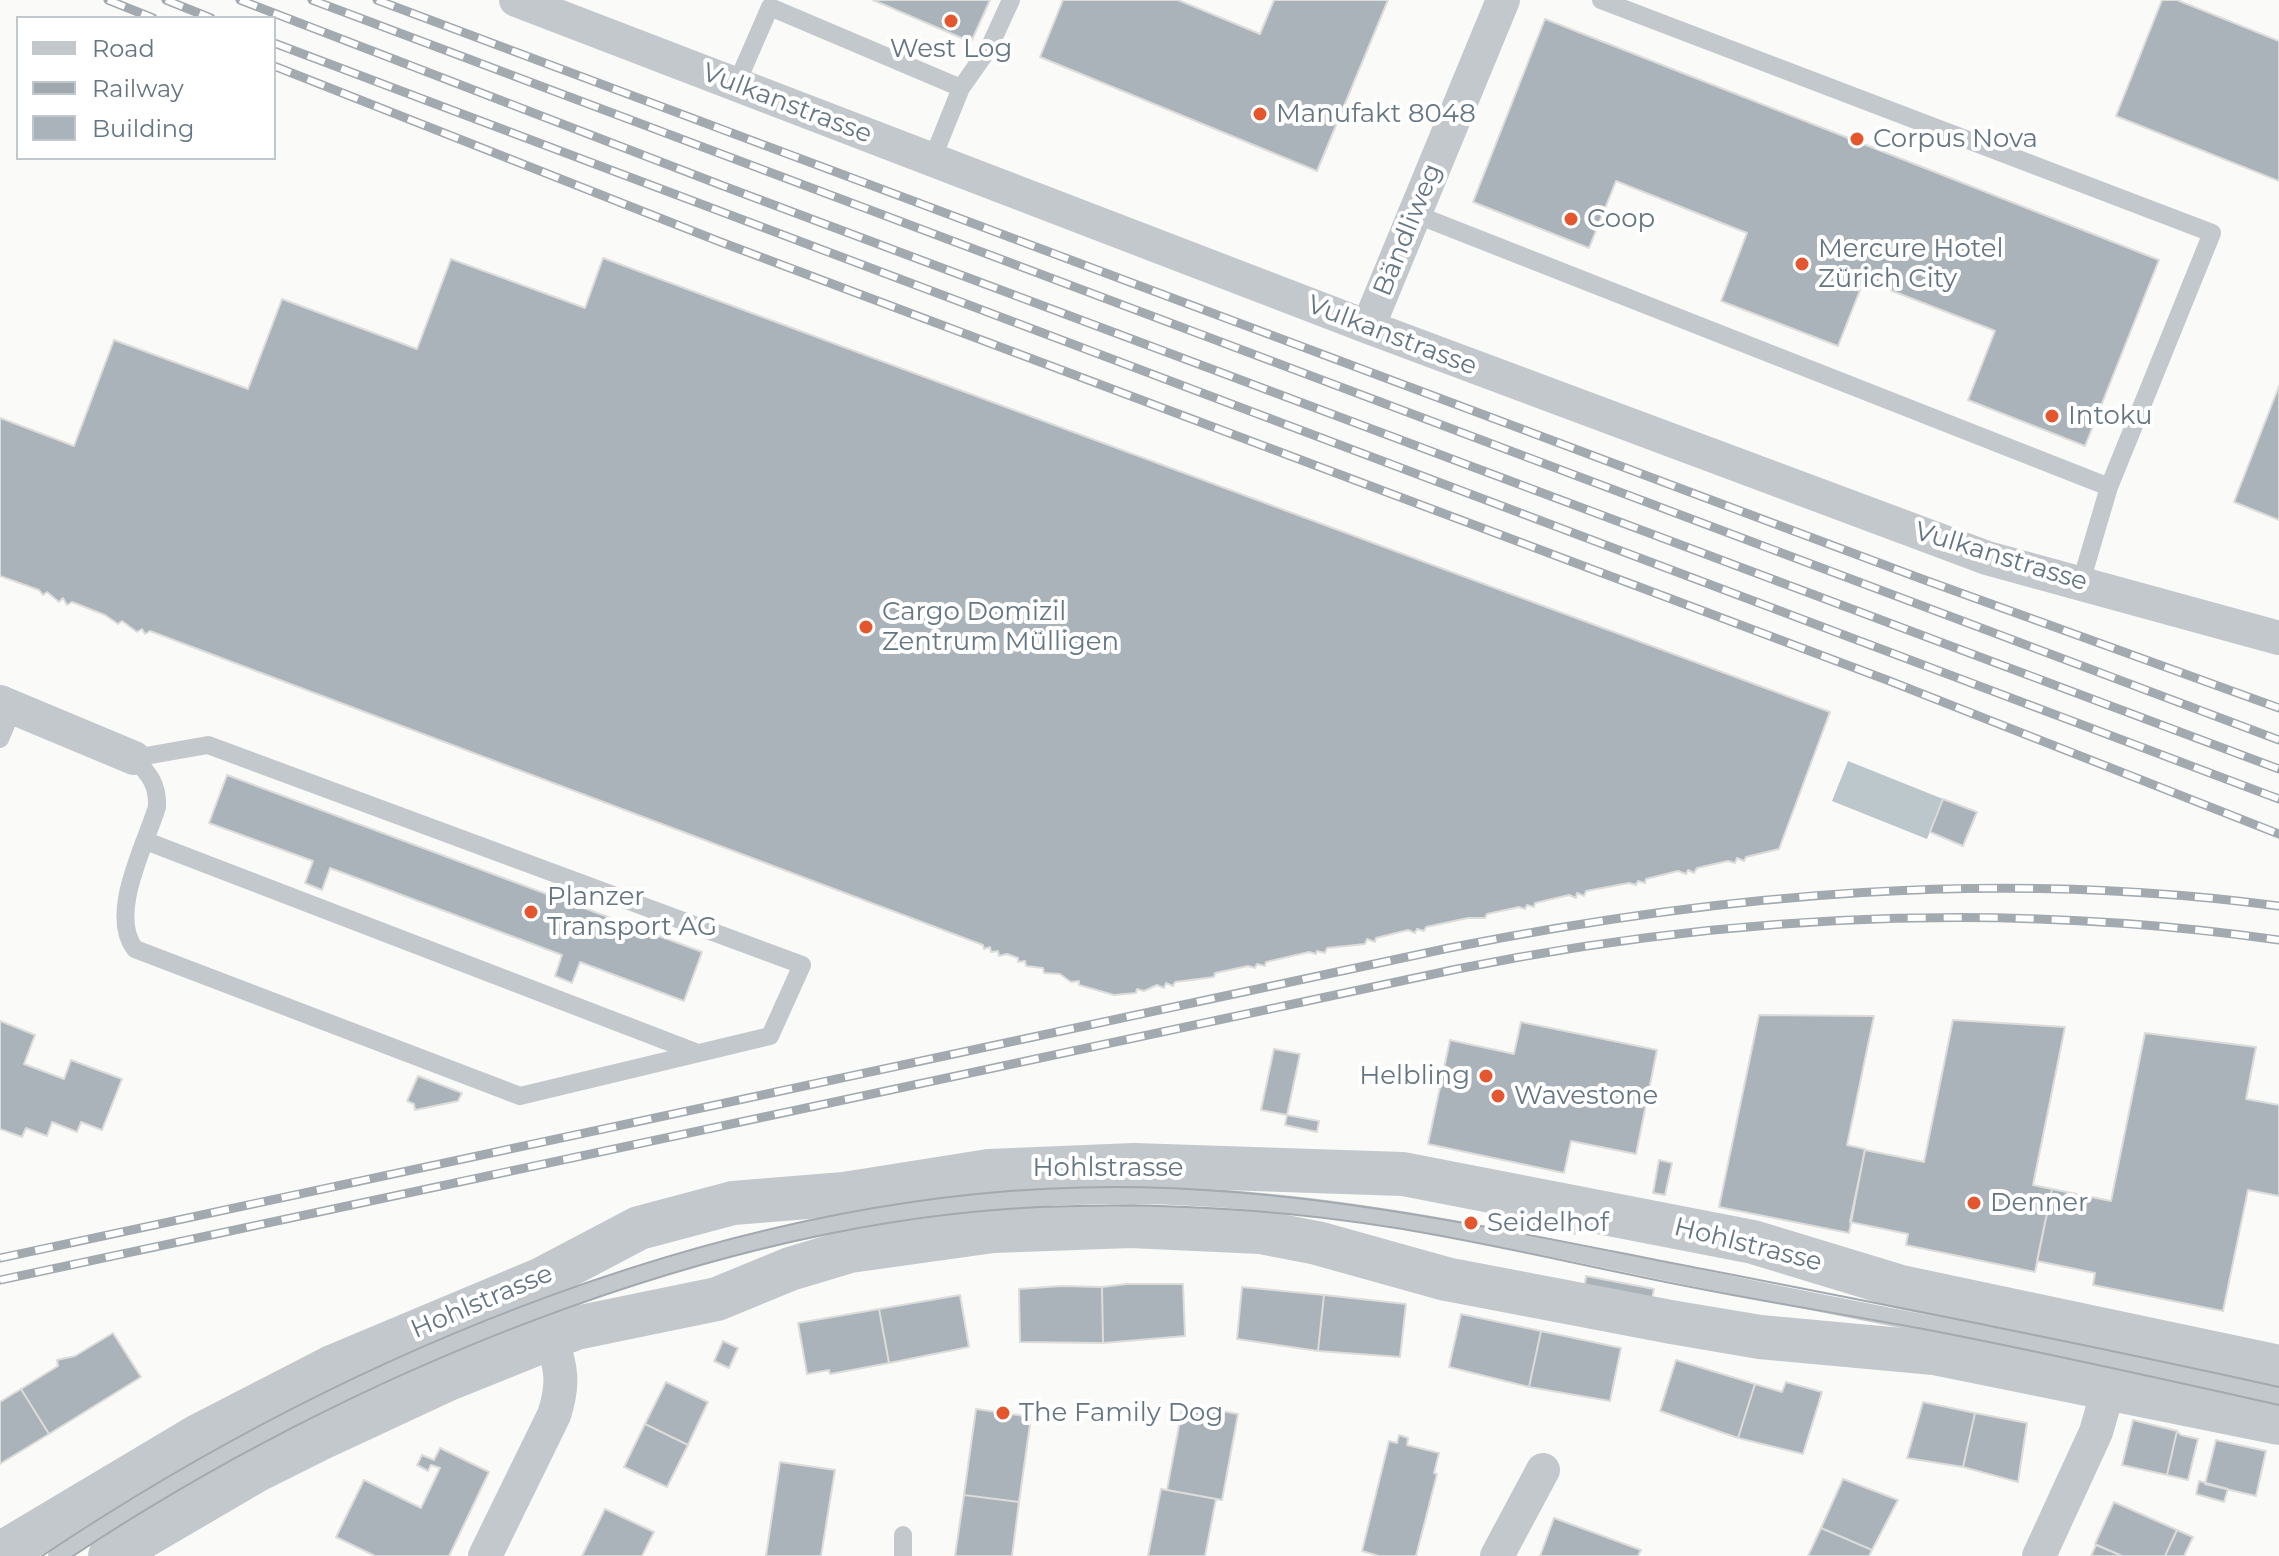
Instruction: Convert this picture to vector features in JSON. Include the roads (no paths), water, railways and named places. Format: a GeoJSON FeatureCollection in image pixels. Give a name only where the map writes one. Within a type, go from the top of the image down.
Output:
{"type":"FeatureCollection","features":[{"type":"Feature","properties":{"kind":"street","name":"Vulkanstrasse"},"geometry":{"type":"LineString","coordinates":[[516,0],[1368,327],[1987,558],[2279,638]]}},
{"type":"Feature","properties":{"kind":"street","name":"Bändliweg"},"geometry":{"type":"LineString","coordinates":[[1368,327],[1503,0]]}},
{"type":"Feature","properties":{"kind":"street"},"geometry":{"type":"LineString","coordinates":[[6,705],[134,758]]}},
{"type":"Feature","properties":{"kind":"street","name":"Hohlstrasse"},"geometry":{"type":"LineString","coordinates":[[0,1554],[200,1435],[332,1367],[542,1279],[639,1228],[733,1203],[844,1194],[989,1171],[1134,1165],[1403,1174],[1753,1242],[1901,1287],[2279,1367]]}},
{"type":"Feature","properties":{"kind":"street"},"geometry":{"type":"LineString","coordinates":[[110,1556],[243,1477],[307,1445],[448,1379],[576,1328],[706,1303],[819,1259],[898,1242],[993,1231],[1176,1226],[1290,1237],[1446,1279],[1760,1337],[1934,1353],[2279,1423]]}},
{"type":"Feature","properties":{"kind":"street"},"geometry":{"type":"LineString","coordinates":[[485,1556],[554,1415],[561,1393],[561,1363],[550,1338]]}},
{"type":"Feature","properties":{"kind":"street"},"geometry":{"type":"LineString","coordinates":[[2039,1556],[2096,1432],[2109,1387]]}},
{"type":"Feature","properties":{"kind":"street"},"geometry":{"type":"LineString","coordinates":[[1497,1556],[1543,1470]]}},
{"type":"Feature","properties":{"kind":"lane"},"geometry":{"type":"LineString","coordinates":[[932,160],[961,88],[989,48],[1011,0]]}},
{"type":"Feature","properties":{"kind":"lane"},"geometry":{"type":"LineString","coordinates":[[1601,0],[2212,233],[2109,487],[2081,582]]}},
{"type":"Feature","properties":{"kind":"lane"},"geometry":{"type":"LineString","coordinates":[[736,85],[770,7],[961,88]]}},
{"type":"Feature","properties":{"kind":"lane"},"geometry":{"type":"LineString","coordinates":[[1415,214],[2109,487]]}},
{"type":"Feature","properties":{"kind":"lane"},"geometry":{"type":"LineString","coordinates":[[0,739],[6,705]]}},
{"type":"Feature","properties":{"kind":"lane"},"geometry":{"type":"LineString","coordinates":[[208,745],[802,965],[770,1036],[520,1096],[135,949],[128,940],[123,915],[157,807],[157,793],[154,780],[134,758],[208,745]]}},
{"type":"Feature","properties":{"kind":"lane"},"geometry":{"type":"LineString","coordinates":[[146,841],[695,1052]]}},
{"type":"Feature","properties":{"kind":"lane"},"geometry":{"type":"LineString","coordinates":[[57,1556],[204,1467],[306,1413],[510,1322],[593,1291],[704,1256],[804,1231],[911,1211],[1025,1199],[1128,1194],[1196,1196],[1350,1211],[2110,1358],[2279,1395]]}},
{"type":"Feature","properties":{"kind":"lane"},"geometry":{"type":"LineString","coordinates":[[903,1535],[903,1556]]}},
{"type":"Feature","properties":{"kind":"tram line"},"geometry":{"type":"LineString","coordinates":[[42,1556],[161,1481],[287,1412],[418,1349],[553,1295],[692,1250],[832,1216],[973,1194],[1114,1187],[1186,1189],[1258,1194],[1400,1212],[1906,1309],[2279,1387]]}},
{"type":"Feature","properties":{"kind":"tram line"},"geometry":{"type":"LineString","coordinates":[[73,1556],[179,1490],[292,1428],[412,1370],[536,1320],[662,1277],[789,1243],[916,1219],[1040,1207],[1219,1208],[1396,1228],[1963,1337],[2279,1405]]}},
{"type":"Feature","properties":{"kind":"railway"},"geometry":{"type":"LineString","coordinates":[[108,0],[148,16]]}},
{"type":"Feature","properties":{"kind":"railway"},"geometry":{"type":"LineString","coordinates":[[166,0],[206,16]]}},
{"type":"Feature","properties":{"kind":"railway"},"geometry":{"type":"LineString","coordinates":[[240,0],[726,187],[2279,769]]}},
{"type":"Feature","properties":{"kind":"railway"},"geometry":{"type":"LineString","coordinates":[[312,0],[2279,740]]}},
{"type":"Feature","properties":{"kind":"railway"},"geometry":{"type":"LineString","coordinates":[[377,0],[1922,579],[2279,708]]}},
{"type":"Feature","properties":{"kind":"railway"},"geometry":{"type":"LineString","coordinates":[[276,44],[2279,799]]}},
{"type":"Feature","properties":{"kind":"railway"},"geometry":{"type":"LineString","coordinates":[[276,67],[718,241],[1887,680],[2279,834]]}},
{"type":"Feature","properties":{"kind":"railway"},"geometry":{"type":"LineString","coordinates":[[0,1258],[1449,948],[1655,913],[1862,892],[1966,889],[2070,889],[2175,895],[2279,906]]}},
{"type":"Feature","properties":{"kind":"railway"},"geometry":{"type":"LineString","coordinates":[[0,1280],[1457,969],[1559,950],[1764,925],[1867,919],[2073,920],[2279,940]]}},
{"type":"Feature","properties":{"kind":"place","name":"West Log"},"geometry":{"type":"Point","coordinates":[951,21]}},
{"type":"Feature","properties":{"kind":"place","name":"Manufakt 8048"},"geometry":{"type":"Point","coordinates":[1260,114]}},
{"type":"Feature","properties":{"kind":"place","name":"Corpus Nova"},"geometry":{"type":"Point","coordinates":[1857,139]}},
{"type":"Feature","properties":{"kind":"place","name":"Coop"},"geometry":{"type":"Point","coordinates":[1571,219]}},
{"type":"Feature","properties":{"kind":"place","name":"Mercure Hotel Zürich City"},"geometry":{"type":"Point","coordinates":[1802,264]}},
{"type":"Feature","properties":{"kind":"place","name":"Intoku"},"geometry":{"type":"Point","coordinates":[2052,416]}},
{"type":"Feature","properties":{"kind":"place","name":"Cargo Domizil Zentrum Mülligen"},"geometry":{"type":"Point","coordinates":[866,627]}},
{"type":"Feature","properties":{"kind":"place","name":"Planzer Transport AG"},"geometry":{"type":"Point","coordinates":[531,912]}},
{"type":"Feature","properties":{"kind":"place","name":"Helbling"},"geometry":{"type":"Point","coordinates":[1486,1076]}},
{"type":"Feature","properties":{"kind":"place","name":"Wavestone"},"geometry":{"type":"Point","coordinates":[1498,1096]}},
{"type":"Feature","properties":{"kind":"place","name":"Denner"},"geometry":{"type":"Point","coordinates":[1974,1203]}},
{"type":"Feature","properties":{"kind":"place","name":"Seidelhof"},"geometry":{"type":"Point","coordinates":[1471,1223]}},
{"type":"Feature","properties":{"kind":"place","name":"The Family Dog"},"geometry":{"type":"Point","coordinates":[1003,1413]}}]}
